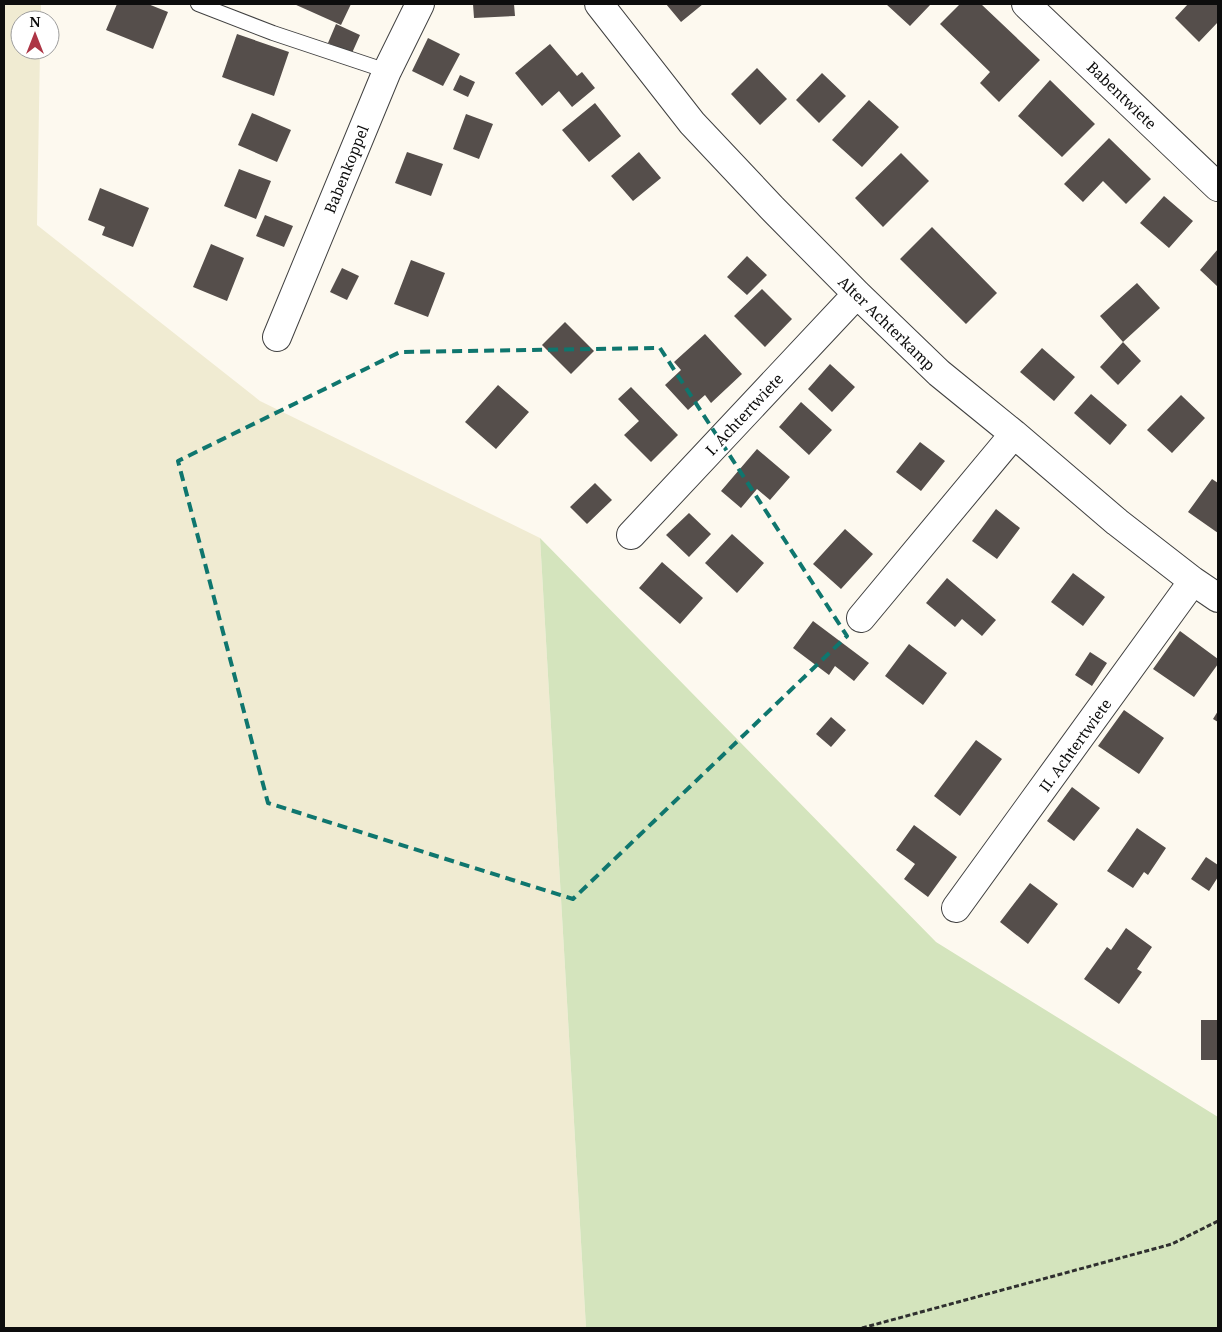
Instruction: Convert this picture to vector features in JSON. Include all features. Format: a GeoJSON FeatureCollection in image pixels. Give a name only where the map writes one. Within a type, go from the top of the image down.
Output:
{"type":"FeatureCollection","features":[{"type":"Feature","properties":{"kind":"street","name":"Babenkoppel"},"geometry":{"type":"LineString","coordinates":[[277,337],[387,71],[420,4]]}},
{"type":"Feature","properties":{"kind":"street","name":"Alter Achterkamp"},"geometry":{"type":"LineString","coordinates":[[599,4],[692,123],[857,294],[940,373],[1117,522],[1218,598]]}},
{"type":"Feature","properties":{"kind":"street","name":"Babentwiete"},"geometry":{"type":"LineString","coordinates":[[1026,4],[1218,187]]}},
{"type":"Feature","properties":{"kind":"street","name":"I. Achtertwiete"},"geometry":{"type":"LineString","coordinates":[[631,535],[857,294]]}},
{"type":"Feature","properties":{"kind":"street"},"geometry":{"type":"LineString","coordinates":[[861,618],[1014,434]]}},
{"type":"Feature","properties":{"kind":"street","name":"II. Achtertwiete"},"geometry":{"type":"LineString","coordinates":[[956,908],[1193,581]]}},
{"type":"Feature","properties":{"kind":"lane"},"geometry":{"type":"LineString","coordinates":[[198,4],[273,33],[387,71]]}},
{"type":"Feature","properties":{"kind":"path"},"geometry":{"type":"LineString","coordinates":[[862,1328],[1172,1244],[1218,1221]]}},
{"type":"Feature","properties":{"kind":"highlighted area"},"geometry":{"type":"Polygon","coordinates":[[[660,348],[847,636],[573,899],[268,803],[178,461],[400,352],[660,348]]]}},
{"type":"Feature","properties":{"kind":"shaded area"},"geometry":{"type":"Polygon","coordinates":[[[4,4],[41,4],[41,10],[10,10],[10,60],[40,60],[37,225],[260,401],[540,538],[586,1328],[4,1328],[4,4]]]}},
{"type":"Feature","properties":{"kind":"green space"},"geometry":{"type":"Polygon","coordinates":[[[540,538],[936,942],[1218,1117],[1218,1328],[586,1328],[540,538]]]}},
{"type":"Feature","properties":{"kind":"building"},"geometry":{"type":"Polygon","coordinates":[[[117,4],[148,4],[168,12],[153,49],[106,30],[117,4]]]}},
{"type":"Feature","properties":{"kind":"building"},"geometry":{"type":"Polygon","coordinates":[[[294,4],[351,4],[341,25],[294,4]]]}},
{"type":"Feature","properties":{"kind":"building"},"geometry":{"type":"Polygon","coordinates":[[[473,4],[514,4],[515,16],[474,18],[473,4]]]}},
{"type":"Feature","properties":{"kind":"building"},"geometry":{"type":"Polygon","coordinates":[[[666,4],[703,4],[681,22],[666,4]]]}},
{"type":"Feature","properties":{"kind":"building"},"geometry":{"type":"Polygon","coordinates":[[[886,4],[931,4],[910,26],[886,4]]]}},
{"type":"Feature","properties":{"kind":"building"},"geometry":{"type":"Polygon","coordinates":[[[960,4],[981,4],[1040,60],[999,102],[980,83],[990,72],[940,24],[960,4]]]}},
{"type":"Feature","properties":{"kind":"building"},"geometry":{"type":"Polygon","coordinates":[[[1188,4],[1218,4],[1218,22],[1199,42],[1175,18],[1188,4]]]}},
{"type":"Feature","properties":{"kind":"building"},"geometry":{"type":"Polygon","coordinates":[[[336,24],[360,35],[352,53],[328,43],[336,24]]]}},
{"type":"Feature","properties":{"kind":"building"},"geometry":{"type":"Polygon","coordinates":[[[237,34],[289,52],[274,96],[222,77],[237,34]]]}},
{"type":"Feature","properties":{"kind":"building"},"geometry":{"type":"Polygon","coordinates":[[[428,38],[460,54],[443,86],[412,71],[428,38]]]}},
{"type":"Feature","properties":{"kind":"building"},"geometry":{"type":"Polygon","coordinates":[[[550,44],[577,76],[582,72],[595,88],[572,107],[559,91],[542,106],[515,73],[550,44]]]}},
{"type":"Feature","properties":{"kind":"building"},"geometry":{"type":"Polygon","coordinates":[[[757,68],[787,99],[760,125],[731,94],[757,68]]]}},
{"type":"Feature","properties":{"kind":"building"},"geometry":{"type":"Polygon","coordinates":[[[822,73],[846,96],[819,123],[796,100],[822,73]]]}},
{"type":"Feature","properties":{"kind":"building"},"geometry":{"type":"Polygon","coordinates":[[[460,75],[475,82],[468,97],[453,90],[460,75]]]}},
{"type":"Feature","properties":{"kind":"building"},"geometry":{"type":"Polygon","coordinates":[[[1050,80],[1095,124],[1062,157],[1018,116],[1050,80]]]}},
{"type":"Feature","properties":{"kind":"building"},"geometry":{"type":"Polygon","coordinates":[[[869,100],[899,127],[862,167],[832,140],[869,100]]]}},
{"type":"Feature","properties":{"kind":"building"},"geometry":{"type":"Polygon","coordinates":[[[595,103],[621,136],[589,162],[562,130],[595,103]]]}},
{"type":"Feature","properties":{"kind":"building"},"geometry":{"type":"Polygon","coordinates":[[[252,113],[291,130],[277,162],[238,145],[252,113]]]}},
{"type":"Feature","properties":{"kind":"building"},"geometry":{"type":"Polygon","coordinates":[[[466,114],[493,124],[479,159],[453,149],[466,114]]]}},
{"type":"Feature","properties":{"kind":"building"},"geometry":{"type":"Polygon","coordinates":[[[1109,138],[1151,179],[1126,204],[1103,181],[1083,202],[1064,184],[1109,138]]]}},
{"type":"Feature","properties":{"kind":"building"},"geometry":{"type":"Polygon","coordinates":[[[407,152],[443,164],[431,196],[395,183],[407,152]]]}},
{"type":"Feature","properties":{"kind":"building"},"geometry":{"type":"Polygon","coordinates":[[[639,152],[661,178],[633,201],[611,176],[639,152]]]}},
{"type":"Feature","properties":{"kind":"building"},"geometry":{"type":"Polygon","coordinates":[[[901,153],[929,181],[883,227],[855,198],[901,153]]]}},
{"type":"Feature","properties":{"kind":"building"},"geometry":{"type":"Polygon","coordinates":[[[239,169],[271,181],[256,219],[224,206],[239,169]]]}},
{"type":"Feature","properties":{"kind":"building"},"geometry":{"type":"Polygon","coordinates":[[[100,188],[149,208],[133,247],[102,235],[105,227],[88,220],[100,188]]]}},
{"type":"Feature","properties":{"kind":"building"},"geometry":{"type":"Polygon","coordinates":[[[1164,196],[1193,221],[1169,248],[1140,223],[1164,196]]]}},
{"type":"Feature","properties":{"kind":"building"},"geometry":{"type":"Polygon","coordinates":[[[265,215],[293,226],[284,247],[256,236],[265,215]]]}},
{"type":"Feature","properties":{"kind":"building"},"geometry":{"type":"Polygon","coordinates":[[[932,227],[997,293],[966,324],[900,259],[932,227]]]}},
{"type":"Feature","properties":{"kind":"building"},"geometry":{"type":"Polygon","coordinates":[[[211,244],[244,258],[227,301],[193,287],[211,244]]]}},
{"type":"Feature","properties":{"kind":"building"},"geometry":{"type":"Polygon","coordinates":[[[1218,249],[1218,287],[1200,270],[1218,249]]]}},
{"type":"Feature","properties":{"kind":"building"},"geometry":{"type":"Polygon","coordinates":[[[747,256],[767,275],[747,295],[727,277],[747,256]]]}},
{"type":"Feature","properties":{"kind":"building"},"geometry":{"type":"Polygon","coordinates":[[[411,260],[445,273],[428,317],[394,304],[411,260]]]}},
{"type":"Feature","properties":{"kind":"building"},"geometry":{"type":"Polygon","coordinates":[[[342,268],[359,276],[347,300],[330,292],[342,268]]]}},
{"type":"Feature","properties":{"kind":"building"},"geometry":{"type":"Polygon","coordinates":[[[1137,283],[1160,308],[1123,342],[1100,316],[1137,283]]]}},
{"type":"Feature","properties":{"kind":"building"},"geometry":{"type":"Polygon","coordinates":[[[762,289],[792,319],[765,347],[734,316],[762,289]]]}},
{"type":"Feature","properties":{"kind":"building"},"geometry":{"type":"Polygon","coordinates":[[[565,322],[594,351],[571,374],[542,345],[565,322]]]}},
{"type":"Feature","properties":{"kind":"building"},"geometry":{"type":"Polygon","coordinates":[[[705,334],[742,374],[711,403],[705,395],[688,410],[665,385],[681,370],[674,362],[705,334]]]}},
{"type":"Feature","properties":{"kind":"building"},"geometry":{"type":"Polygon","coordinates":[[[1123,342],[1141,361],[1118,385],[1100,367],[1123,342]]]}},
{"type":"Feature","properties":{"kind":"building"},"geometry":{"type":"Polygon","coordinates":[[[1042,348],[1075,377],[1054,401],[1020,372],[1042,348]]]}},
{"type":"Feature","properties":{"kind":"building"},"geometry":{"type":"Polygon","coordinates":[[[830,364],[855,387],[832,412],[808,389],[830,364]]]}},
{"type":"Feature","properties":{"kind":"building"},"geometry":{"type":"Polygon","coordinates":[[[498,385],[529,412],[496,449],[465,422],[498,385]]]}},
{"type":"Feature","properties":{"kind":"building"},"geometry":{"type":"Polygon","coordinates":[[[631,387],[678,435],[651,462],[624,435],[639,421],[618,399],[631,387]]]}},
{"type":"Feature","properties":{"kind":"building"},"geometry":{"type":"Polygon","coordinates":[[[1091,394],[1127,425],[1110,445],[1074,413],[1091,394]]]}},
{"type":"Feature","properties":{"kind":"building"},"geometry":{"type":"Polygon","coordinates":[[[1181,395],[1205,418],[1172,453],[1147,430],[1181,395]]]}},
{"type":"Feature","properties":{"kind":"building"},"geometry":{"type":"Polygon","coordinates":[[[801,402],[832,430],[809,455],[779,427],[801,402]]]}},
{"type":"Feature","properties":{"kind":"building"},"geometry":{"type":"Polygon","coordinates":[[[920,442],[945,461],[921,491],[896,472],[920,442]]]}},
{"type":"Feature","properties":{"kind":"building"},"geometry":{"type":"Polygon","coordinates":[[[757,449],[790,477],[770,500],[757,489],[741,508],[721,491],[757,449]]]}},
{"type":"Feature","properties":{"kind":"building"},"geometry":{"type":"Polygon","coordinates":[[[1212,479],[1218,483],[1218,533],[1188,512],[1212,479]]]}},
{"type":"Feature","properties":{"kind":"building"},"geometry":{"type":"Polygon","coordinates":[[[595,483],[612,500],[587,524],[570,507],[595,483]]]}},
{"type":"Feature","properties":{"kind":"building"},"geometry":{"type":"Polygon","coordinates":[[[996,509],[1020,528],[997,559],[972,541],[996,509]]]}},
{"type":"Feature","properties":{"kind":"building"},"geometry":{"type":"Polygon","coordinates":[[[689,513],[711,534],[689,557],[666,535],[689,513]]]}},
{"type":"Feature","properties":{"kind":"building"},"geometry":{"type":"Polygon","coordinates":[[[845,529],[873,554],[841,589],[813,564],[845,529]]]}},
{"type":"Feature","properties":{"kind":"building"},"geometry":{"type":"Polygon","coordinates":[[[732,534],[764,563],[737,593],[705,563],[732,534]]]}},
{"type":"Feature","properties":{"kind":"building"},"geometry":{"type":"Polygon","coordinates":[[[662,562],[703,598],[680,624],[639,588],[662,562]]]}},
{"type":"Feature","properties":{"kind":"building"},"geometry":{"type":"Polygon","coordinates":[[[1073,573],[1105,597],[1083,626],[1051,602],[1073,573]]]}},
{"type":"Feature","properties":{"kind":"building"},"geometry":{"type":"Polygon","coordinates":[[[947,578],[996,620],[982,636],[962,619],[955,627],[926,603],[947,578]]]}},
{"type":"Feature","properties":{"kind":"building"},"geometry":{"type":"Polygon","coordinates":[[[813,621],[869,663],[854,681],[835,666],[829,675],[793,648],[813,621]]]}},
{"type":"Feature","properties":{"kind":"building"},"geometry":{"type":"Polygon","coordinates":[[[1180,631],[1218,659],[1218,664],[1194,697],[1153,669],[1180,631]]]}},
{"type":"Feature","properties":{"kind":"building"},"geometry":{"type":"Polygon","coordinates":[[[909,644],[947,673],[923,705],[885,676],[909,644]]]}},
{"type":"Feature","properties":{"kind":"building"},"geometry":{"type":"Polygon","coordinates":[[[1090,652],[1107,663],[1092,686],[1075,675],[1090,652]]]}},
{"type":"Feature","properties":{"kind":"building"},"geometry":{"type":"Polygon","coordinates":[[[1124,710],[1164,738],[1139,774],[1098,746],[1124,710]]]}},
{"type":"Feature","properties":{"kind":"building"},"geometry":{"type":"Polygon","coordinates":[[[1218,711],[1218,722],[1213,719],[1218,711]]]}},
{"type":"Feature","properties":{"kind":"building"},"geometry":{"type":"Polygon","coordinates":[[[831,717],[846,730],[831,747],[816,734],[831,717]]]}},
{"type":"Feature","properties":{"kind":"building"},"geometry":{"type":"Polygon","coordinates":[[[976,740],[1002,759],[960,816],[934,796],[976,740]]]}},
{"type":"Feature","properties":{"kind":"building"},"geometry":{"type":"Polygon","coordinates":[[[1072,787],[1100,808],[1074,841],[1047,821],[1072,787]]]}},
{"type":"Feature","properties":{"kind":"building"},"geometry":{"type":"Polygon","coordinates":[[[914,825],[957,857],[928,897],[904,879],[915,864],[896,850],[914,825]]]}},
{"type":"Feature","properties":{"kind":"building"},"geometry":{"type":"Polygon","coordinates":[[[1137,828],[1166,848],[1148,875],[1144,872],[1133,888],[1107,871],[1137,828]]]}},
{"type":"Feature","properties":{"kind":"building"},"geometry":{"type":"Polygon","coordinates":[[[1206,857],[1218,865],[1218,877],[1209,891],[1191,879],[1206,857]]]}},
{"type":"Feature","properties":{"kind":"building"},"geometry":{"type":"Polygon","coordinates":[[[1030,883],[1058,904],[1028,944],[1000,922],[1030,883]]]}},
{"type":"Feature","properties":{"kind":"building"},"geometry":{"type":"Polygon","coordinates":[[[1126,928],[1152,947],[1137,969],[1142,972],[1119,1004],[1084,979],[1107,947],[1111,950],[1126,928]]]}},
{"type":"Feature","properties":{"kind":"building"},"geometry":{"type":"Polygon","coordinates":[[[1201,1020],[1218,1020],[1218,1060],[1201,1060],[1201,1020]]]}}]}
